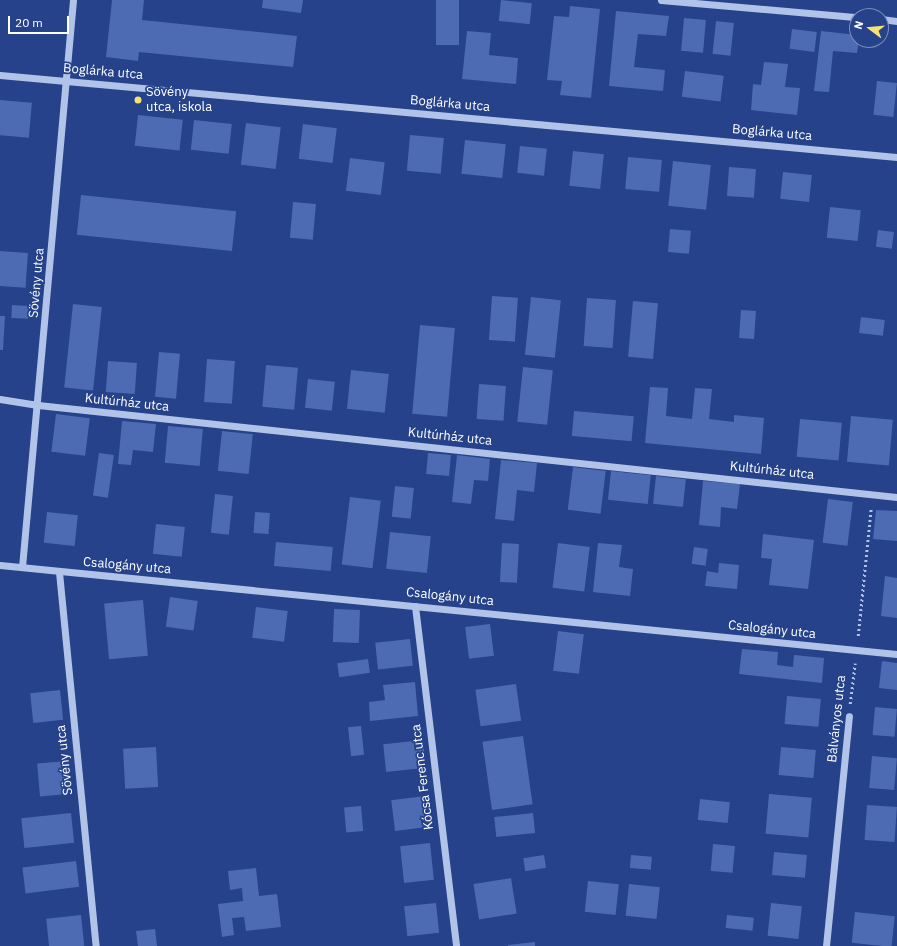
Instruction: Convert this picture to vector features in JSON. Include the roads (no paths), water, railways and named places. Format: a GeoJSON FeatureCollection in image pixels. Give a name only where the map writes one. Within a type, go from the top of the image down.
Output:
{"type":"FeatureCollection","features":[{"type":"Feature","properties":{"kind":"street","name":"Sövény utca"},"geometry":{"type":"LineString","coordinates":[[22,567],[38,405],[73,0]]}},
{"type":"Feature","properties":{"kind":"street"},"geometry":{"type":"LineString","coordinates":[[661,0],[849,16]]}},
{"type":"Feature","properties":{"kind":"street","name":"Boglárka utca"},"geometry":{"type":"LineString","coordinates":[[0,75],[897,157]]}},
{"type":"Feature","properties":{"kind":"street","name":"Kultúrház utca"},"geometry":{"type":"LineString","coordinates":[[0,399],[38,405],[897,497]]}},
{"type":"Feature","properties":{"kind":"street","name":"Csalogány utca"},"geometry":{"type":"LineString","coordinates":[[0,565],[897,654]]}},
{"type":"Feature","properties":{"kind":"street","name":"Sövény utca"},"geometry":{"type":"LineString","coordinates":[[59,572],[96,946]]}},
{"type":"Feature","properties":{"kind":"street","name":"Kócsa Ferenc utca"},"geometry":{"type":"LineString","coordinates":[[415,606],[456,946]]}},
{"type":"Feature","properties":{"kind":"street","name":"Bálványos utca"},"geometry":{"type":"LineString","coordinates":[[826,946],[849,716]]}},
{"type":"Feature","properties":{"kind":"place","name":"Sövény utca, iskola"},"geometry":{"type":"Point","coordinates":[138,100]}}]}
